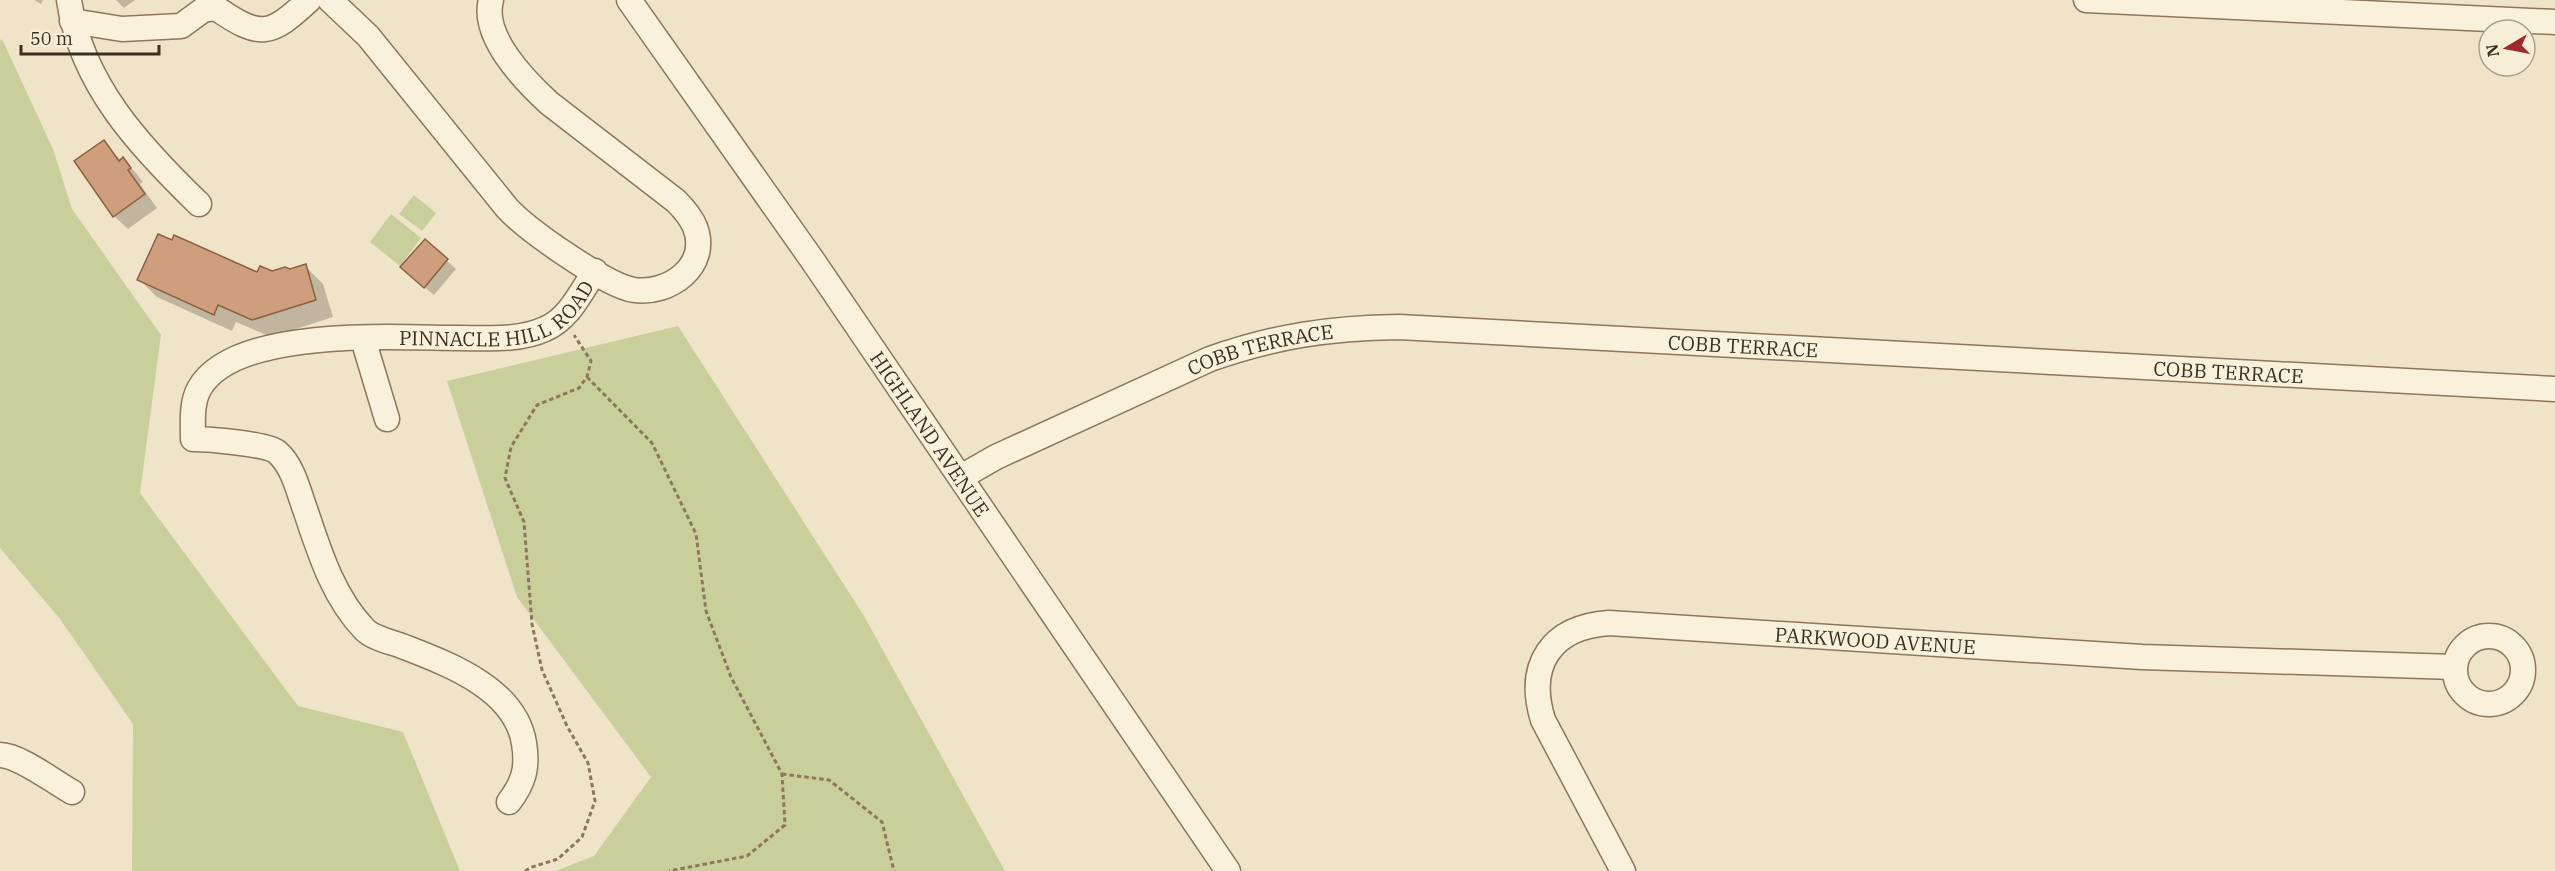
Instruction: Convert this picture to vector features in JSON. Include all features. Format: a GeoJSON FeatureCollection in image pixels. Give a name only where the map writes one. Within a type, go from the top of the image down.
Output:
{"type":"FeatureCollection","features":[{"type":"Feature","properties":{"kind":"street"},"geometry":{"type":"LineString","coordinates":[[70,11],[122,29],[181,26],[203,10],[216,8],[246,26],[264,31],[285,22],[309,0]]}},
{"type":"Feature","properties":{"kind":"street"},"geometry":{"type":"LineString","coordinates":[[330,0],[375,43],[517,219],[595,271]]}},
{"type":"Feature","properties":{"kind":"street","name":"PINNACLE HILL ROAD"},"geometry":{"type":"LineString","coordinates":[[491,0],[488,12],[491,30],[532,86],[549,103],[676,201],[695,228],[698,239],[694,260],[680,279],[658,289],[633,290],[595,271],[563,319],[546,329],[525,335],[494,338],[341,339],[259,350],[227,363],[199,389],[193,411],[193,439],[261,446],[276,450],[292,474],[326,569],[345,606],[367,632],[466,675],[501,698],[521,728],[526,757],[522,784],[509,802]]}},
{"type":"Feature","properties":{"kind":"street","name":"HIGHLAND AVENUE"},"geometry":{"type":"LineString","coordinates":[[628,0],[813,261],[1228,871]]}},
{"type":"Feature","properties":{"kind":"street"},"geometry":{"type":"LineString","coordinates":[[2086,0],[2555,22]]}},
{"type":"Feature","properties":{"kind":"street"},"geometry":{"type":"LineString","coordinates":[[70,11],[96,82],[127,126],[167,172],[199,204]]}},
{"type":"Feature","properties":{"kind":"street","name":"COBB TERRACE"},"geometry":{"type":"LineString","coordinates":[[961,477],[996,457],[1210,359],[1241,348],[1300,334],[1364,327],[1399,327],[2555,389]]}},
{"type":"Feature","properties":{"kind":"street"},"geometry":{"type":"LineString","coordinates":[[363,339],[387,419]]}},
{"type":"Feature","properties":{"kind":"street","name":"PARKWOOD AVENUE"},"geometry":{"type":"LineString","coordinates":[[1623,871],[1539,709],[1537,686],[1540,666],[1548,650],[1566,633],[1582,627],[1609,623],[2142,657],[2454,668]]}},
{"type":"Feature","properties":{"kind":"street"},"geometry":{"type":"LineString","coordinates":[[0,756],[6,755],[72,792]]}},
{"type":"Feature","properties":{"kind":"path"},"geometry":{"type":"LineString","coordinates":[[525,871],[558,860],[582,837],[595,801],[588,763],[567,726],[542,670],[532,624],[524,522],[505,477],[511,447],[537,405],[579,388],[587,377],[591,361],[563,319]]}},
{"type":"Feature","properties":{"kind":"path"},"geometry":{"type":"LineString","coordinates":[[587,377],[652,443],[696,534],[706,611],[731,677],[782,774],[785,825],[747,856],[669,871]]}},
{"type":"Feature","properties":{"kind":"path"},"geometry":{"type":"LineString","coordinates":[[782,774],[829,780],[882,822],[894,871]]}},
{"type":"Feature","properties":{"kind":"green space"},"geometry":{"type":"Polygon","coordinates":[[[2,39],[53,149],[72,209],[161,335],[140,493],[298,706],[403,732],[460,871],[132,871],[133,724],[60,619],[0,548],[0,41],[2,39]]]}},
{"type":"Feature","properties":{"kind":"green space"},"geometry":{"type":"Polygon","coordinates":[[[414,195],[436,213],[422,231],[399,214],[414,195]]]}},
{"type":"Feature","properties":{"kind":"green space"},"geometry":{"type":"Polygon","coordinates":[[[391,214],[421,238],[400,266],[370,242],[391,214]]]}},
{"type":"Feature","properties":{"kind":"green space"},"geometry":{"type":"Polygon","coordinates":[[[678,326],[864,616],[1005,871],[555,871],[594,856],[651,777],[517,597],[447,381],[678,326]]]}},
{"type":"Feature","properties":{"kind":"building"},"geometry":{"type":"Polygon","coordinates":[[[104,140],[119,161],[123,157],[131,168],[128,170],[145,194],[113,217],[74,161],[104,140]]]}},
{"type":"Feature","properties":{"kind":"building"},"geometry":{"type":"Polygon","coordinates":[[[158,234],[172,240],[174,235],[257,272],[260,266],[272,271],[306,264],[316,300],[252,320],[218,305],[214,315],[137,280],[158,234]]]}},
{"type":"Feature","properties":{"kind":"building"},"geometry":{"type":"Polygon","coordinates":[[[425,239],[448,259],[424,288],[400,267],[425,239]]]}}]}
